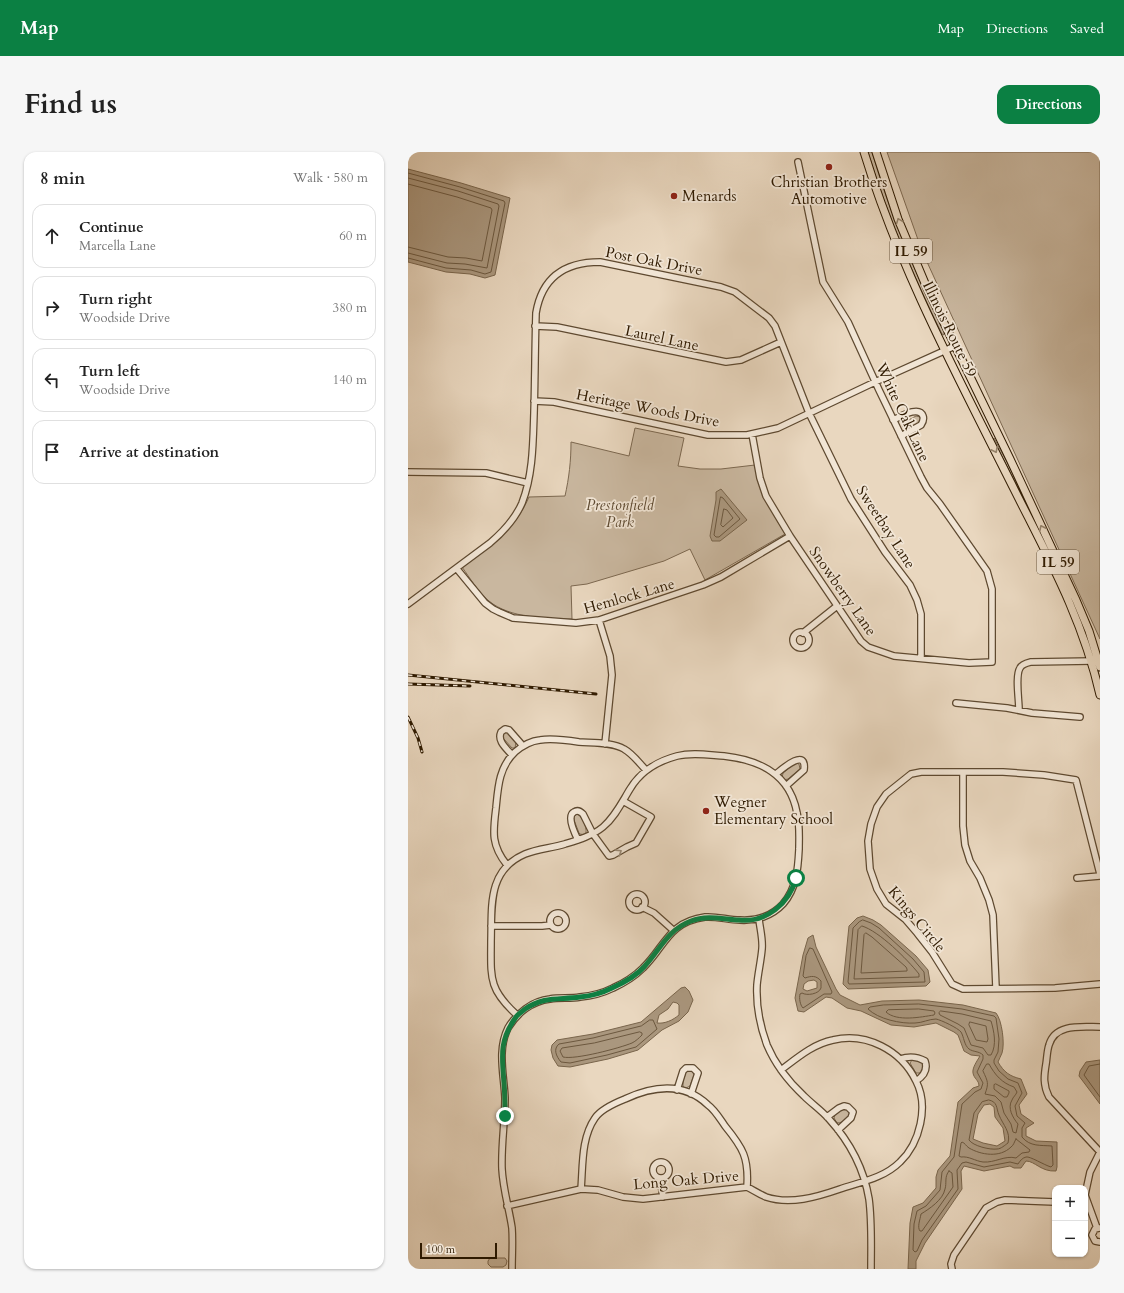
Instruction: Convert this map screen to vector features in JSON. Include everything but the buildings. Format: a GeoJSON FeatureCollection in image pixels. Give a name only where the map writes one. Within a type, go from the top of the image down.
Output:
{"type":"FeatureCollection","features":[{"type":"Feature","properties":{"kind":"main road","name":"Illinois Route 59"},"geometry":{"type":"LineString","coordinates":[[864,152],[904,263],[1069,600],[1097,662]]}},
{"type":"Feature","properties":{"kind":"main road","name":"Illinois Route 59"},"geometry":{"type":"LineString","coordinates":[[876,152],[891,200],[913,257],[1076,600],[1089,631],[1097,662]]}},
{"type":"Feature","properties":{"kind":"main road","name":"IL 59"},"geometry":{"type":"LineString","coordinates":[[1097,662],[1100,695]]}},
{"type":"Feature","properties":{"kind":"street","name":"White Oak Lane"},"geometry":{"type":"LineString","coordinates":[[798,162],[823,282],[848,322],[875,382],[927,488],[987,571],[992,589],[992,662]]}},
{"type":"Feature","properties":{"kind":"street","name":"Post Oak Drive"},"geometry":{"type":"LineString","coordinates":[[408,604],[490,543],[508,526],[521,504],[528,483],[532,457],[535,326],[538,302],[543,290],[553,278],[560,271],[572,265],[586,262],[600,262],[721,287],[735,292],[769,318],[775,326],[810,413]]}},
{"type":"Feature","properties":{"kind":"street","name":"Laurel Lane"},"geometry":{"type":"LineString","coordinates":[[535,326],[556,327],[726,362],[741,360],[781,342]]}},
{"type":"Feature","properties":{"kind":"street","name":"Heritage Woods Drive"},"geometry":{"type":"LineString","coordinates":[[534,401],[554,402],[708,435],[752,434],[778,428],[955,346]]}},
{"type":"Feature","properties":{"kind":"street"},"geometry":{"type":"LineString","coordinates":[[894,420],[912,412],[918,411],[922,414],[922,426],[901,436]]}},
{"type":"Feature","properties":{"kind":"street","name":"Sweetbay Lane"},"geometry":{"type":"LineString","coordinates":[[810,413],[851,499],[885,552],[910,586],[917,600],[921,614],[921,658]]}},
{"type":"Feature","properties":{"kind":"street","name":"Snowberry Lane"},"geometry":{"type":"LineString","coordinates":[[752,434],[760,478],[766,496],[790,536],[861,641],[868,647],[894,656],[969,663],[992,662]]}},
{"type":"Feature","properties":{"kind":"street"},"geometry":{"type":"LineString","coordinates":[[408,472],[486,473],[528,483]]}},
{"type":"Feature","properties":{"kind":"street","name":"Hemlock Lane"},"geometry":{"type":"LineString","coordinates":[[457,568],[485,602],[493,609],[513,618],[576,623],[599,620],[703,586],[790,536]]}},
{"type":"Feature","properties":{"kind":"street"},"geometry":{"type":"LineString","coordinates":[[803,633],[837,606]]}},
{"type":"Feature","properties":{"kind":"street"},"geometry":{"type":"LineString","coordinates":[[599,620],[610,656],[612,675],[605,744]]}},
{"type":"Feature","properties":{"kind":"street"},"geometry":{"type":"LineString","coordinates":[[1019,710],[1018,675],[1020,667],[1023,665],[1032,662],[1097,662]]}},
{"type":"Feature","properties":{"kind":"street"},"geometry":{"type":"LineString","coordinates":[[956,703],[1019,710],[1032,713],[1080,717]]}},
{"type":"Feature","properties":{"kind":"street"},"geometry":{"type":"LineString","coordinates":[[512,755],[500,740],[499,734],[501,732],[505,729],[511,731],[523,746]]}},
{"type":"Feature","properties":{"kind":"street"},"geometry":{"type":"LineString","coordinates":[[507,865],[501,858],[496,847],[493,831],[500,778],[505,764],[512,755],[523,746],[534,741],[546,739],[617,746],[625,749],[646,770]]}},
{"type":"Feature","properties":{"kind":"street"},"geometry":{"type":"LineString","coordinates":[[512,1269],[512,1227],[507,1206],[502,1167],[505,1105],[502,1052],[507,1031],[517,1015],[534,1004],[545,1000],[590,996],[621,984],[644,967],[673,930],[691,921],[704,917],[742,920],[759,919],[772,913],[783,904],[792,889],[798,871],[798,820],[795,805],[786,786],[776,774],[762,765],[748,760],[696,754],[678,756],[646,770],[631,787],[616,812],[602,828],[593,834],[586,838],[528,853],[507,865],[497,879],[493,891],[491,970],[492,983],[498,994],[509,1008],[517,1015]]}},
{"type":"Feature","properties":{"kind":"street"},"geometry":{"type":"LineString","coordinates":[[776,774],[792,761],[797,759],[802,762],[804,765],[804,770],[786,786]]}},
{"type":"Feature","properties":{"kind":"street","name":"Kings Circle"},"geometry":{"type":"LineString","coordinates":[[996,988],[963,989],[952,984],[932,952],[905,919],[886,904],[877,889],[870,869],[868,841],[871,824],[877,807],[886,794],[911,774],[921,772],[1005,772],[1044,775],[1076,780],[1100,875]]}},
{"type":"Feature","properties":{"kind":"street"},"geometry":{"type":"LineString","coordinates":[[963,773],[963,826],[966,845],[970,861],[980,878],[993,915],[996,988],[1055,988],[1100,984]]}},
{"type":"Feature","properties":{"kind":"street"},"geometry":{"type":"LineString","coordinates":[[578,840],[571,820],[572,813],[576,811],[583,814],[593,834],[609,856],[636,843],[651,817],[623,801]]}},
{"type":"Feature","properties":{"kind":"street"},"geometry":{"type":"LineString","coordinates":[[1077,878],[1100,875]]}},
{"type":"Feature","properties":{"kind":"street"},"geometry":{"type":"LineString","coordinates":[[642,907],[654,913],[673,930]]}},
{"type":"Feature","properties":{"kind":"street"},"geometry":{"type":"LineString","coordinates":[[759,919],[762,948],[757,986],[758,1012],[763,1033],[767,1045],[791,1084],[827,1117],[838,1130],[855,1157],[864,1181],[869,1201],[870,1269]]}},
{"type":"Feature","properties":{"kind":"street"},"geometry":{"type":"LineString","coordinates":[[491,926],[551,925]]}},
{"type":"Feature","properties":{"kind":"street"},"geometry":{"type":"LineString","coordinates":[[1087,1185],[1090,1172],[1100,1152],[1049,1097],[1045,1087],[1044,1076],[1049,1045],[1055,1034],[1070,1028],[1100,1027]]}},
{"type":"Feature","properties":{"kind":"street","name":"Long Oak Drive"},"geometry":{"type":"LineString","coordinates":[[507,1206],[581,1189],[598,1190],[636,1199],[648,1199],[747,1187],[772,1198],[798,1199],[825,1194],[882,1174],[901,1162],[916,1140],[922,1112],[921,1099],[916,1081],[909,1068],[900,1059],[879,1044],[860,1038],[846,1038],[827,1041],[815,1046],[782,1070]]}},
{"type":"Feature","properties":{"kind":"street"},"geometry":{"type":"LineString","coordinates":[[900,1059],[914,1057],[925,1061],[926,1070],[916,1081]]}},
{"type":"Feature","properties":{"kind":"street"},"geometry":{"type":"LineString","coordinates":[[677,1090],[683,1072],[686,1068],[693,1068],[698,1073],[691,1094]]}},
{"type":"Feature","properties":{"kind":"street"},"geometry":{"type":"LineString","coordinates":[[581,1189],[584,1144],[595,1117],[617,1102],[642,1092],[661,1088],[684,1091],[708,1105],[739,1144],[747,1166],[747,1187]]}},
{"type":"Feature","properties":{"kind":"street"},"geometry":{"type":"LineString","coordinates":[[827,1117],[844,1106],[851,1109],[853,1112],[851,1118],[838,1130]]}},
{"type":"Feature","properties":{"kind":"street"},"geometry":{"type":"LineString","coordinates":[[660,1178],[663,1197]]}},
{"type":"Feature","properties":{"kind":"street"},"geometry":{"type":"LineString","coordinates":[[952,1269],[950,1264],[986,1208],[997,1202],[1005,1200],[1052,1202]]}},
{"type":"Feature","properties":{"kind":"street"},"geometry":{"type":"LineString","coordinates":[[1088,1202],[1099,1228],[1092,1233],[1092,1238],[1095,1241],[1100,1242]]}},
{"type":"Feature","properties":{"kind":"green space"},"geometry":{"type":"Polygon","coordinates":[[[868,152],[872,152],[895,221],[913,265],[944,331],[944,335],[942,334],[931,312],[901,244],[868,152]]]}},
{"type":"Feature","properties":{"kind":"green space"},"geometry":{"type":"Polygon","coordinates":[[[887,152],[1100,152],[1100,639],[922,251],[887,152]]]}},
{"type":"Feature","properties":{"kind":"green space"},"geometry":{"type":"Polygon","coordinates":[[[916,416],[920,417],[921,422],[908,428],[903,427],[903,423],[916,416]]]}},
{"type":"Feature","properties":{"kind":"green space","name":"Prestonfield Park"},"geometry":{"type":"Polygon","coordinates":[[[635,428],[684,438],[678,466],[700,469],[721,469],[755,465],[764,498],[785,534],[705,580],[690,549],[664,561],[587,584],[571,586],[572,619],[540,618],[517,614],[497,607],[489,601],[462,567],[492,544],[509,528],[523,509],[529,497],[565,496],[570,469],[571,442],[629,456],[635,428]]]}},
{"type":"Feature","properties":{"kind":"green space"},"geometry":{"type":"Polygon","coordinates":[[[994,438],[1030,509],[1029,510],[993,439],[994,438]]]}},
{"type":"Feature","properties":{"kind":"green space"},"geometry":{"type":"Polygon","coordinates":[[[506,732],[509,733],[516,742],[515,748],[512,748],[503,738],[503,734],[506,732]]]}},
{"type":"Feature","properties":{"kind":"green space"},"geometry":{"type":"Polygon","coordinates":[[[796,763],[799,764],[800,769],[788,779],[784,780],[782,778],[783,773],[796,763]]]}},
{"type":"Feature","properties":{"kind":"green space"},"geometry":{"type":"Polygon","coordinates":[[[577,814],[581,817],[585,825],[585,835],[579,833],[574,820],[574,817],[577,814]]]}},
{"type":"Feature","properties":{"kind":"green space"},"geometry":{"type":"Polygon","coordinates":[[[915,1059],[923,1064],[923,1070],[920,1073],[916,1073],[910,1063],[915,1059]]]}},
{"type":"Feature","properties":{"kind":"green space"},"geometry":{"type":"Polygon","coordinates":[[[687,1070],[692,1070],[694,1075],[690,1086],[686,1088],[683,1087],[683,1080],[687,1070]]]}},
{"type":"Feature","properties":{"kind":"green space"},"geometry":{"type":"Polygon","coordinates":[[[844,1108],[849,1111],[849,1116],[844,1121],[837,1123],[834,1118],[835,1114],[844,1108]]]}},
{"type":"Feature","properties":{"kind":"green space"},"geometry":{"type":"Polygon","coordinates":[[[490,1258],[505,1258],[507,1261],[506,1265],[503,1267],[491,1267],[488,1264],[490,1258]]]}},
{"type":"Feature","properties":{"kind":"water"},"geometry":{"type":"Polygon","coordinates":[[[408,169],[510,198],[495,275],[485,278],[470,274],[446,272],[408,262],[408,169]]]}},
{"type":"Feature","properties":{"kind":"water"},"geometry":{"type":"Polygon","coordinates":[[[721,489],[747,520],[720,541],[712,541],[710,536],[716,492],[721,489]]]}},
{"type":"Feature","properties":{"kind":"water"},"geometry":{"type":"Polygon","coordinates":[[[863,916],[881,925],[916,956],[928,970],[930,982],[926,986],[848,989],[843,984],[849,926],[857,918],[863,916]]]}},
{"type":"Feature","properties":{"kind":"water"},"geometry":{"type":"Polygon","coordinates":[[[813,935],[816,947],[840,995],[860,1005],[882,1001],[919,1000],[963,1005],[996,1013],[1000,1021],[1003,1038],[1002,1054],[998,1062],[1007,1073],[1021,1079],[1027,1094],[1019,1105],[1021,1114],[1034,1123],[1026,1128],[1026,1136],[1036,1141],[1057,1142],[1056,1171],[1046,1170],[1029,1161],[1026,1161],[1021,1168],[1014,1168],[1010,1166],[984,1171],[964,1166],[961,1171],[962,1189],[925,1243],[916,1261],[916,1269],[908,1269],[910,1223],[913,1207],[923,1203],[936,1188],[936,1177],[938,1170],[950,1156],[958,1102],[973,1088],[979,1086],[973,1069],[980,1056],[971,1055],[964,1051],[958,1035],[936,1023],[914,1027],[891,1025],[861,1011],[847,1008],[832,998],[826,997],[804,1012],[798,1011],[795,998],[803,955],[808,938],[813,935]],[[814,980],[808,981],[804,984],[803,989],[807,991],[817,988],[817,982],[814,980]],[[990,1104],[984,1105],[978,1114],[973,1139],[997,1146],[1005,1141],[1003,1128],[995,1117],[994,1107],[990,1104]]]}},
{"type":"Feature","properties":{"kind":"water"},"geometry":{"type":"Polygon","coordinates":[[[685,987],[689,991],[693,1000],[688,1012],[679,1021],[662,1030],[638,1050],[608,1059],[570,1067],[558,1066],[553,1058],[551,1050],[552,1045],[557,1040],[593,1034],[641,1022],[681,988],[685,987]],[[673,1002],[668,1009],[659,1015],[657,1023],[669,1021],[679,1015],[679,1005],[673,1002]]]}},
{"type":"Feature","properties":{"kind":"water"},"geometry":{"type":"Polygon","coordinates":[[[1100,1060],[1100,1104],[1079,1076],[1080,1071],[1086,1062],[1100,1060]]]}},
{"type":"Feature","properties":{"kind":"railway"},"geometry":{"type":"LineString","coordinates":[[408,675],[596,694]]}},
{"type":"Feature","properties":{"kind":"railway"},"geometry":{"type":"LineString","coordinates":[[408,684],[470,686]]}},
{"type":"Feature","properties":{"kind":"railway"},"geometry":{"type":"LineString","coordinates":[[408,717],[418,738],[422,752]]}},
{"type":"Feature","properties":{"kind":"place","name":"Christian Brothers Automotive"},"geometry":{"type":"Point","coordinates":[829,167]}},
{"type":"Feature","properties":{"kind":"place","name":"Menards"},"geometry":{"type":"Point","coordinates":[674,196]}},
{"type":"Feature","properties":{"kind":"place","name":"Wegner Elementary School"},"geometry":{"type":"Point","coordinates":[706,811]}},
{"type":"Feature","properties":{"kind":"route"},"geometry":{"type":"LineString","coordinates":[[505,1116],[502,1048],[507,1031],[517,1015],[530,1006],[545,1000],[590,996],[621,984],[644,967],[673,930],[698,918],[717,917],[752,920],[759,919],[772,913],[783,904],[795,883],[796,878]]}}]}
